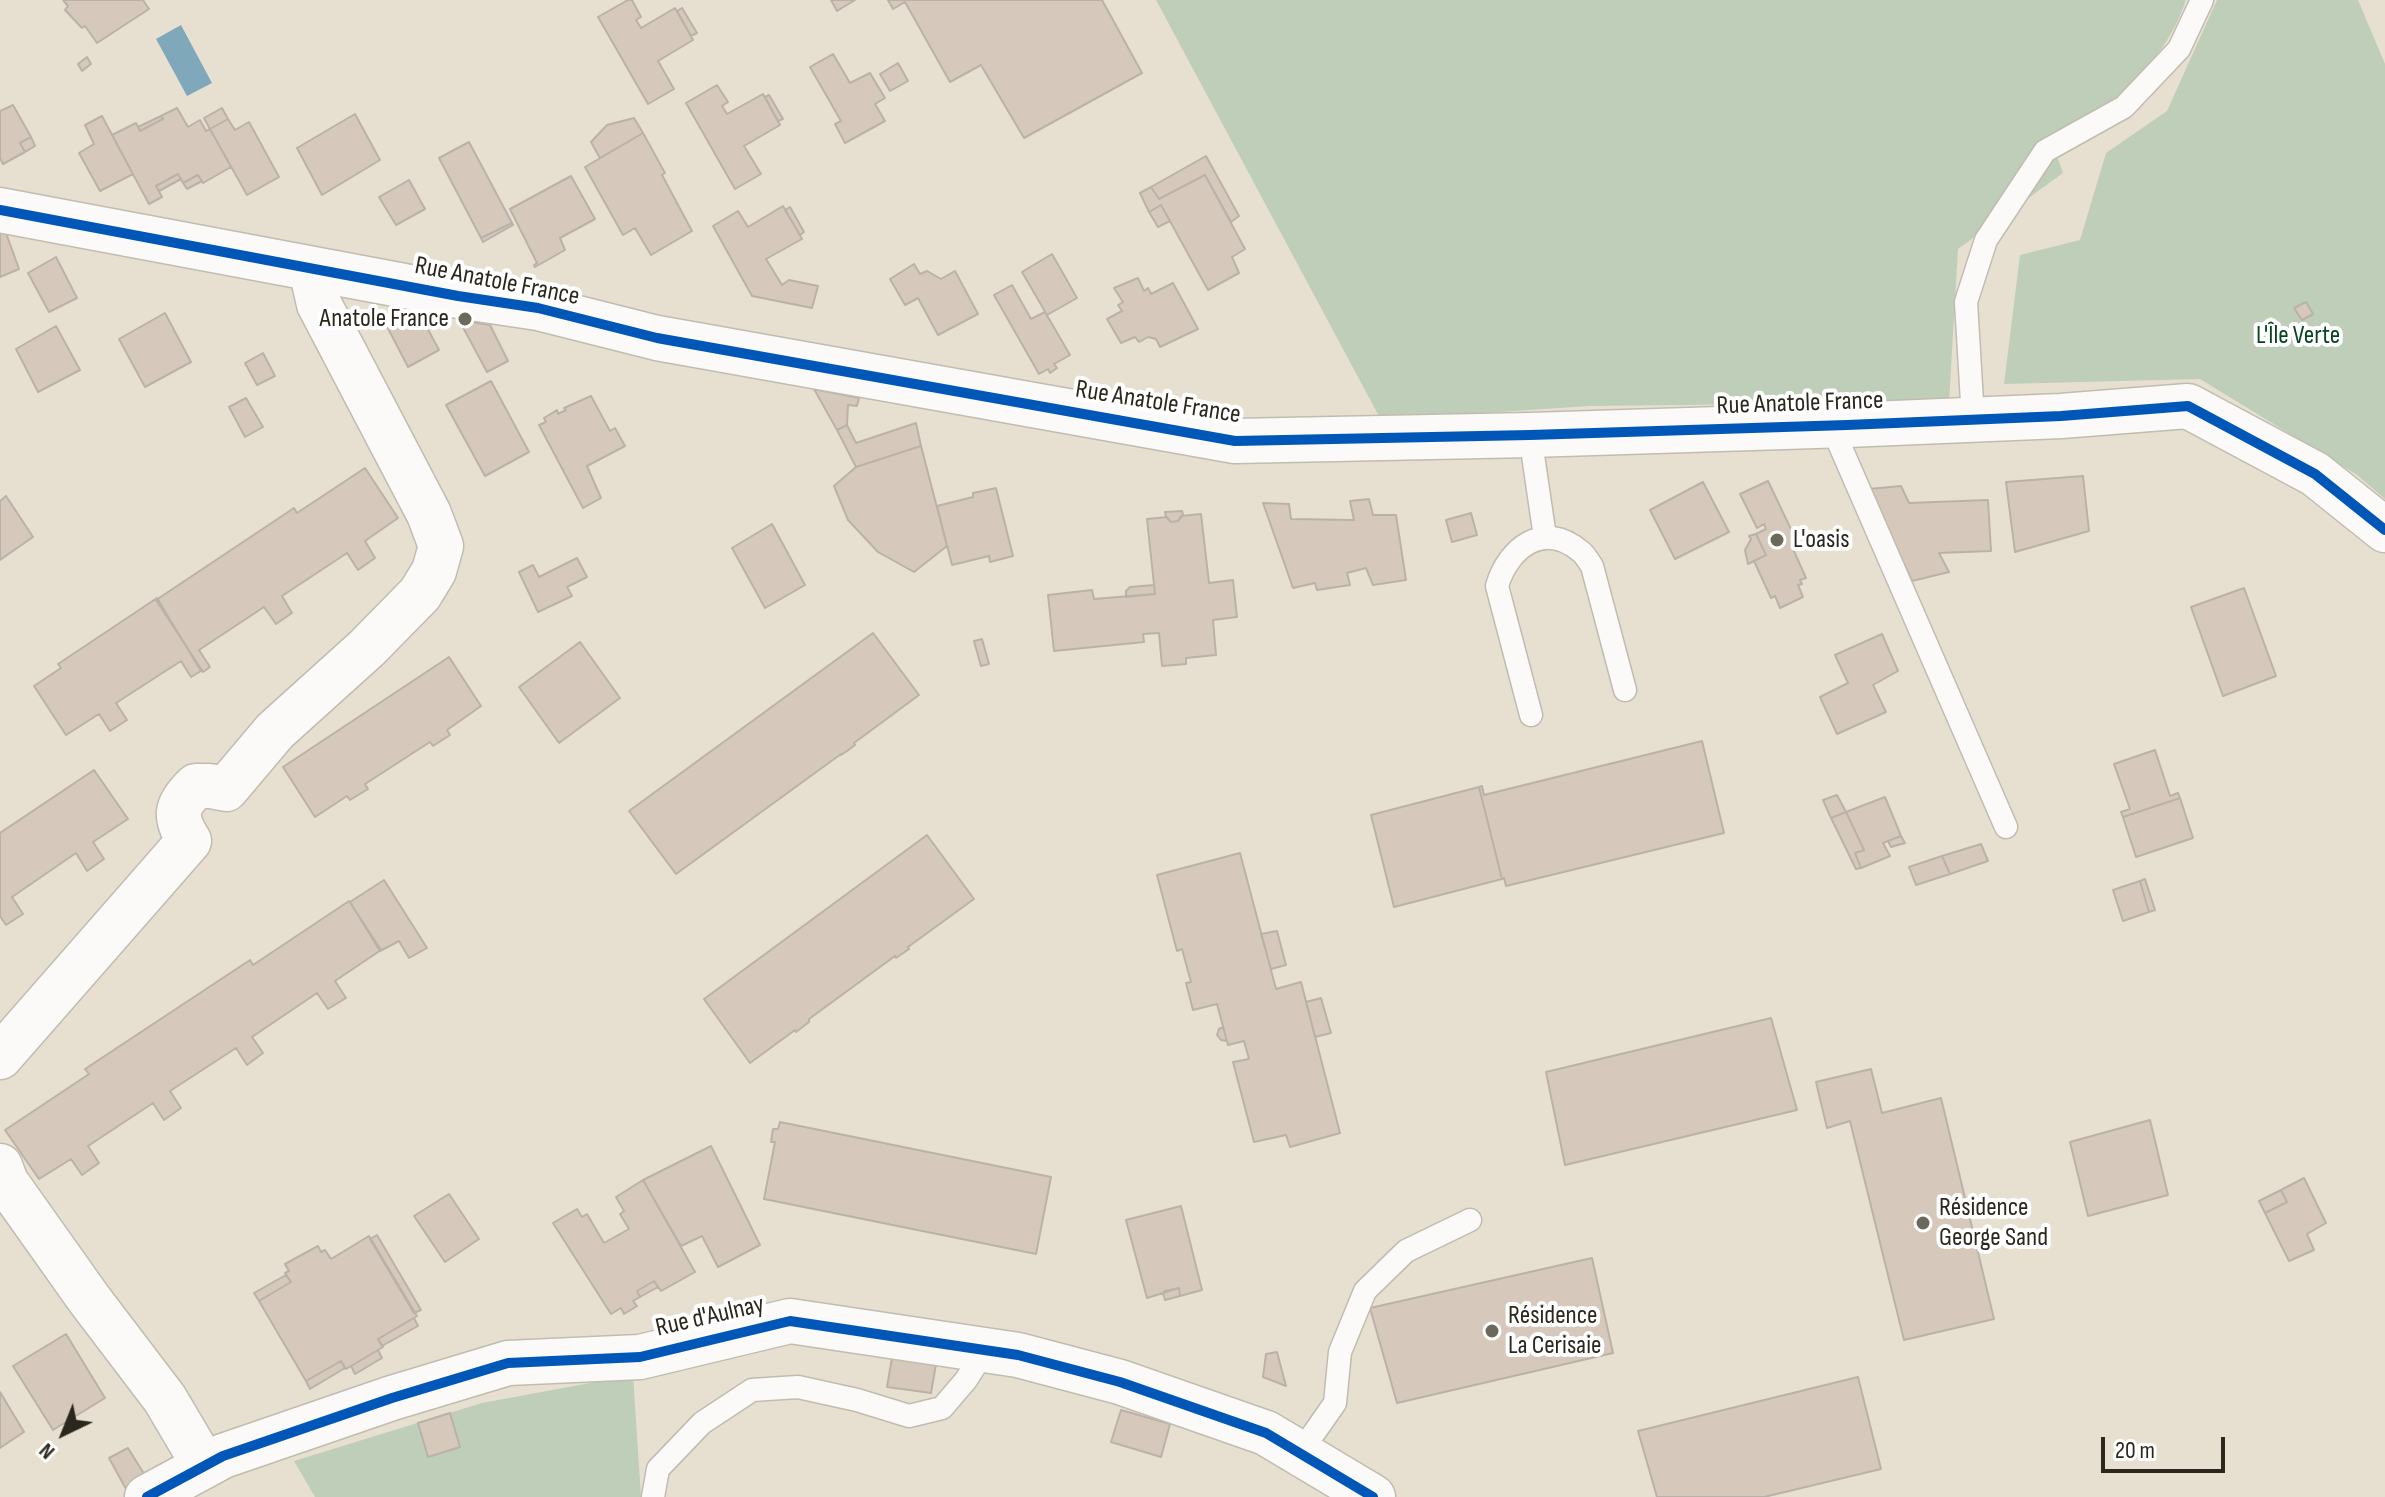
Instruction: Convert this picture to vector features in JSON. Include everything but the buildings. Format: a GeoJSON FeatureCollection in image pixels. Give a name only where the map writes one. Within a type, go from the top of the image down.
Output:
{"type":"FeatureCollection","features":[{"type":"Feature","properties":{"kind":"street","name":"Rue Anatole France"},"geometry":{"type":"LineString","coordinates":[[0,210],[458,296],[538,308],[657,338],[1235,441],[1831,425],[2061,416],[2188,406],[2315,474],[2385,530]]}},
{"type":"Feature","properties":{"kind":"street"},"geometry":{"type":"LineString","coordinates":[[0,1057],[189,841],[178,816],[187,795],[196,786],[226,789],[275,731],[367,648],[420,594],[434,571],[441,546],[429,514],[319,304],[311,269]]}},
{"type":"Feature","properties":{"kind":"street"},"geometry":{"type":"LineString","coordinates":[[0,1166],[6,1182],[24,1208],[165,1399],[204,1465]]}},
{"type":"Feature","properties":{"kind":"street","name":"Rue d'Aulnay"},"geometry":{"type":"LineString","coordinates":[[147,1497],[223,1456],[392,1398],[508,1363],[640,1357],[790,1321],[1018,1355],[1120,1382],[1266,1433],[1373,1497]]}},
{"type":"Feature","properties":{"kind":"lane"},"geometry":{"type":"LineString","coordinates":[[1973,419],[1966,302],[1986,240],[2045,151],[2124,107],[2179,49],[2202,0]]}},
{"type":"Feature","properties":{"kind":"lane"},"geometry":{"type":"LineString","coordinates":[[1831,425],[2006,827]]}},
{"type":"Feature","properties":{"kind":"lane"},"geometry":{"type":"LineString","coordinates":[[1530,435],[1545,537]]}},
{"type":"Feature","properties":{"kind":"lane"},"geometry":{"type":"LineString","coordinates":[[1531,715],[1497,586],[1502,569],[1514,552],[1545,537],[1581,551],[1592,566],[1625,690]]}},
{"type":"Feature","properties":{"kind":"lane"},"geometry":{"type":"LineString","coordinates":[[1300,1453],[1335,1403],[1340,1352],[1365,1291],[1406,1251],[1470,1220]]}},
{"type":"Feature","properties":{"kind":"lane"},"geometry":{"type":"LineString","coordinates":[[653,1497],[658,1469],[702,1423],[752,1390],[798,1387],[909,1416],[942,1408],[966,1380],[985,1350]]}},
{"type":"Feature","properties":{"kind":"green space"},"geometry":{"type":"Polygon","coordinates":[[[1156,0],[2186,0],[2172,33],[2140,76],[2094,115],[2050,137],[2063,173],[1958,249],[1949,402],[1589,406],[1381,420],[1156,0]]]}},
{"type":"Feature","properties":{"kind":"green space","name":"L'Île Verte"},"geometry":{"type":"Polygon","coordinates":[[[2217,0],[2358,0],[2385,64],[2385,499],[2357,475],[2200,379],[2004,384],[2020,255],[2080,240],[2106,153],[2167,111],[2217,0]]]}},
{"type":"Feature","properties":{"kind":"green space"},"geometry":{"type":"Polygon","coordinates":[[[633,1375],[641,1497],[315,1497],[294,1461],[482,1403],[633,1375]]]}},
{"type":"Feature","properties":{"kind":"water"},"geometry":{"type":"Polygon","coordinates":[[[181,25],[212,83],[187,96],[156,39],[181,25]]]}},
{"type":"Feature","properties":{"kind":"cycle path"},"geometry":{"type":"LineString","coordinates":[[0,210],[458,296],[538,308],[657,338],[1235,441],[1847,425],[2061,416],[2188,406],[2315,474],[2385,530]]}},
{"type":"Feature","properties":{"kind":"cycle path"},"geometry":{"type":"LineString","coordinates":[[147,1497],[223,1456],[392,1398],[508,1363],[640,1357],[790,1321],[1018,1355],[1120,1382],[1266,1433],[1373,1497]]}},
{"type":"Feature","properties":{"kind":"place","name":"Anatole France"},"geometry":{"type":"Point","coordinates":[465,319]}},
{"type":"Feature","properties":{"kind":"place","name":"L'oasis"},"geometry":{"type":"Point","coordinates":[1777,540]}},
{"type":"Feature","properties":{"kind":"place","name":"Résidence George Sand"},"geometry":{"type":"Point","coordinates":[1923,1223]}},
{"type":"Feature","properties":{"kind":"place","name":"Résidence La Cerisaie"},"geometry":{"type":"Point","coordinates":[1492,1331]}}]}
